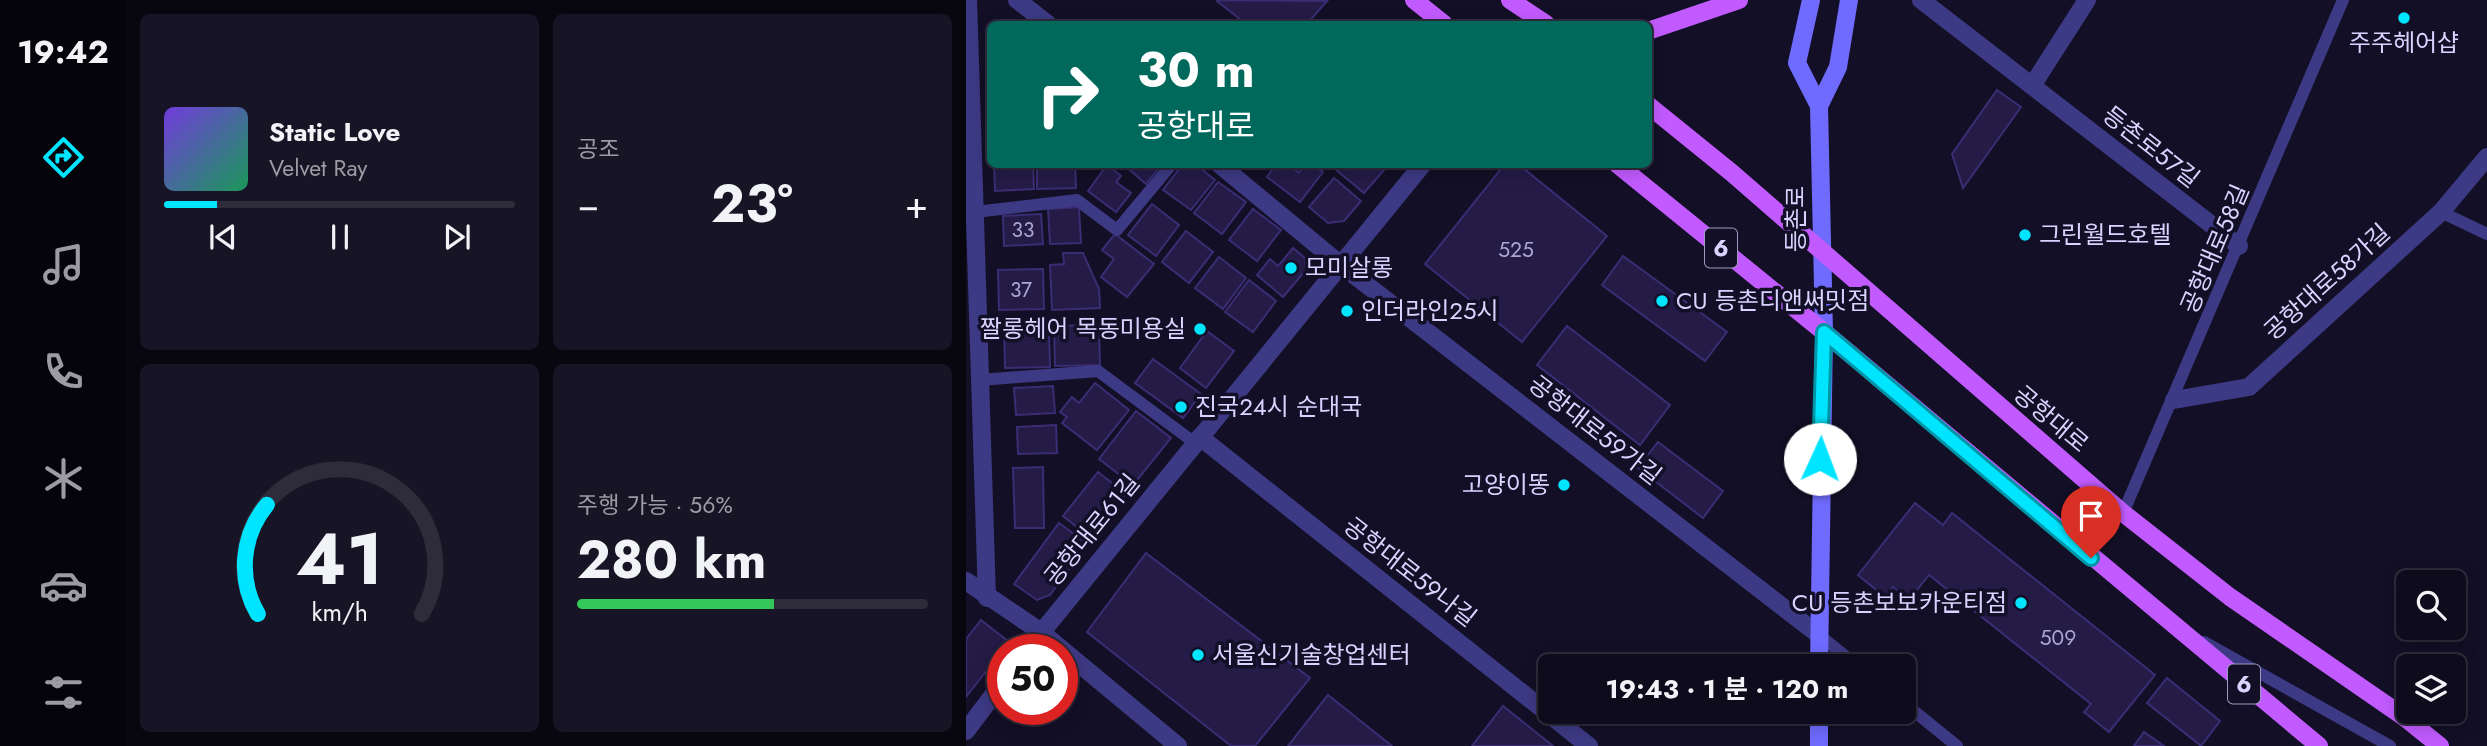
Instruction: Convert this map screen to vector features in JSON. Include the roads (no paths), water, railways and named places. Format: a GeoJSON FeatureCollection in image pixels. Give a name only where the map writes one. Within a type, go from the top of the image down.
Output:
{"type":"FeatureCollection","features":[{"type":"Feature","properties":{"kind":"main road"},"geometry":{"type":"LineString","coordinates":[[1414,0],[1440,21]]}},
{"type":"Feature","properties":{"kind":"main road"},"geometry":{"type":"LineString","coordinates":[[1510,0],[1542,21]]}},
{"type":"Feature","properties":{"kind":"main road"},"geometry":{"type":"LineString","coordinates":[[1652,30],[1739,0]]}},
{"type":"Feature","properties":{"kind":"main road","name":"등촌로"},"geometry":{"type":"LineString","coordinates":[[1811,0],[1797,63],[1819,106]]}},
{"type":"Feature","properties":{"kind":"main road","name":"등촌로"},"geometry":{"type":"LineString","coordinates":[[1819,654],[1824,332],[1820,253],[1819,106],[1838,67],[1849,0]]}},
{"type":"Feature","properties":{"kind":"main road","name":"공항대로"},"geometry":{"type":"LineString","coordinates":[[1652,108],[1732,173],[1820,253],[2123,513],[2230,597],[2404,717],[2440,746]]}},
{"type":"Feature","properties":{"kind":"main road","name":"6"},"geometry":{"type":"LineString","coordinates":[[1622,168],[1824,332],[2319,746]]}},
{"type":"Feature","properties":{"kind":"main road"},"geometry":{"type":"LineString","coordinates":[[1819,724],[1819,746]]}},
{"type":"Feature","properties":{"kind":"street"},"geometry":{"type":"LineString","coordinates":[[968,0],[987,598]]}},
{"type":"Feature","properties":{"kind":"street"},"geometry":{"type":"LineString","coordinates":[[1017,0],[1044,21]]}},
{"type":"Feature","properties":{"kind":"street","name":"등촌로57길"},"geometry":{"type":"LineString","coordinates":[[1921,0],[2239,246]]}},
{"type":"Feature","properties":{"kind":"street"},"geometry":{"type":"LineString","coordinates":[[2032,86],[2087,0]]}},
{"type":"Feature","properties":{"kind":"street","name":"공항대로58가길"},"geometry":{"type":"LineString","coordinates":[[2174,400],[2249,387],[2441,212],[2486,161]]}},
{"type":"Feature","properties":{"kind":"street"},"geometry":{"type":"LineString","coordinates":[[1224,168],[1341,265]]}},
{"type":"Feature","properties":{"kind":"street","name":"공항대로61길"},"geometry":{"type":"LineString","coordinates":[[1041,632],[1420,168]]}},
{"type":"Feature","properties":{"kind":"street","name":"공항대로59가길"},"geometry":{"type":"LineString","coordinates":[[1341,265],[1819,635]]}},
{"type":"Feature","properties":{"kind":"street","name":"공항대로59나길"},"geometry":{"type":"LineString","coordinates":[[1198,440],[1589,746]]}},
{"type":"Feature","properties":{"kind":"street"},"geometry":{"type":"LineString","coordinates":[[966,581],[987,598],[1041,632],[1178,746]]}},
{"type":"Feature","properties":{"kind":"street"},"geometry":{"type":"LineString","coordinates":[[966,730],[987,703]]}},
{"type":"Feature","properties":{"kind":"lane","name":"공항대로58길"},"geometry":{"type":"LineString","coordinates":[[2123,513],[2174,400],[2343,0]]}},
{"type":"Feature","properties":{"kind":"lane"},"geometry":{"type":"LineString","coordinates":[[975,212],[1077,200],[1116,230],[1169,168]]}},
{"type":"Feature","properties":{"kind":"lane"},"geometry":{"type":"LineString","coordinates":[[2441,212],[2487,234]]}},
{"type":"Feature","properties":{"kind":"lane"},"geometry":{"type":"LineString","coordinates":[[980,380],[1098,371],[1198,440]]}},
{"type":"Feature","properties":{"kind":"lane"},"geometry":{"type":"LineString","coordinates":[[2170,623],[2390,746]]}},
{"type":"Feature","properties":{"kind":"lane"},"geometry":{"type":"LineString","coordinates":[[1819,635],[1843,654]]}},
{"type":"Feature","properties":{"kind":"lane"},"geometry":{"type":"LineString","coordinates":[[1916,713],[1957,746]]}},
{"type":"Feature","properties":{"kind":"place","name":"주주헤어샵"},"geometry":{"type":"Point","coordinates":[2404,18]}},
{"type":"Feature","properties":{"kind":"place","name":"그린월드호텔"},"geometry":{"type":"Point","coordinates":[2025,235]}},
{"type":"Feature","properties":{"kind":"place","name":"모미살롱"},"geometry":{"type":"Point","coordinates":[1291,268]}},
{"type":"Feature","properties":{"kind":"place","name":"CU 등촌디앤써밋점"},"geometry":{"type":"Point","coordinates":[1662,301]}},
{"type":"Feature","properties":{"kind":"place","name":"인더라인25시"},"geometry":{"type":"Point","coordinates":[1347,311]}},
{"type":"Feature","properties":{"kind":"place","name":"짤롱헤어 목동미용실"},"geometry":{"type":"Point","coordinates":[1200,329]}},
{"type":"Feature","properties":{"kind":"place","name":"진국24시 순대국"},"geometry":{"type":"Point","coordinates":[1181,407]}},
{"type":"Feature","properties":{"kind":"place","name":"고양이똥"},"geometry":{"type":"Point","coordinates":[1564,485]}},
{"type":"Feature","properties":{"kind":"place","name":"CU 등촌보보카운티점"},"geometry":{"type":"Point","coordinates":[2021,603]}},
{"type":"Feature","properties":{"kind":"place","name":"서울신기술창업센터"},"geometry":{"type":"Point","coordinates":[1198,655]}}]}
